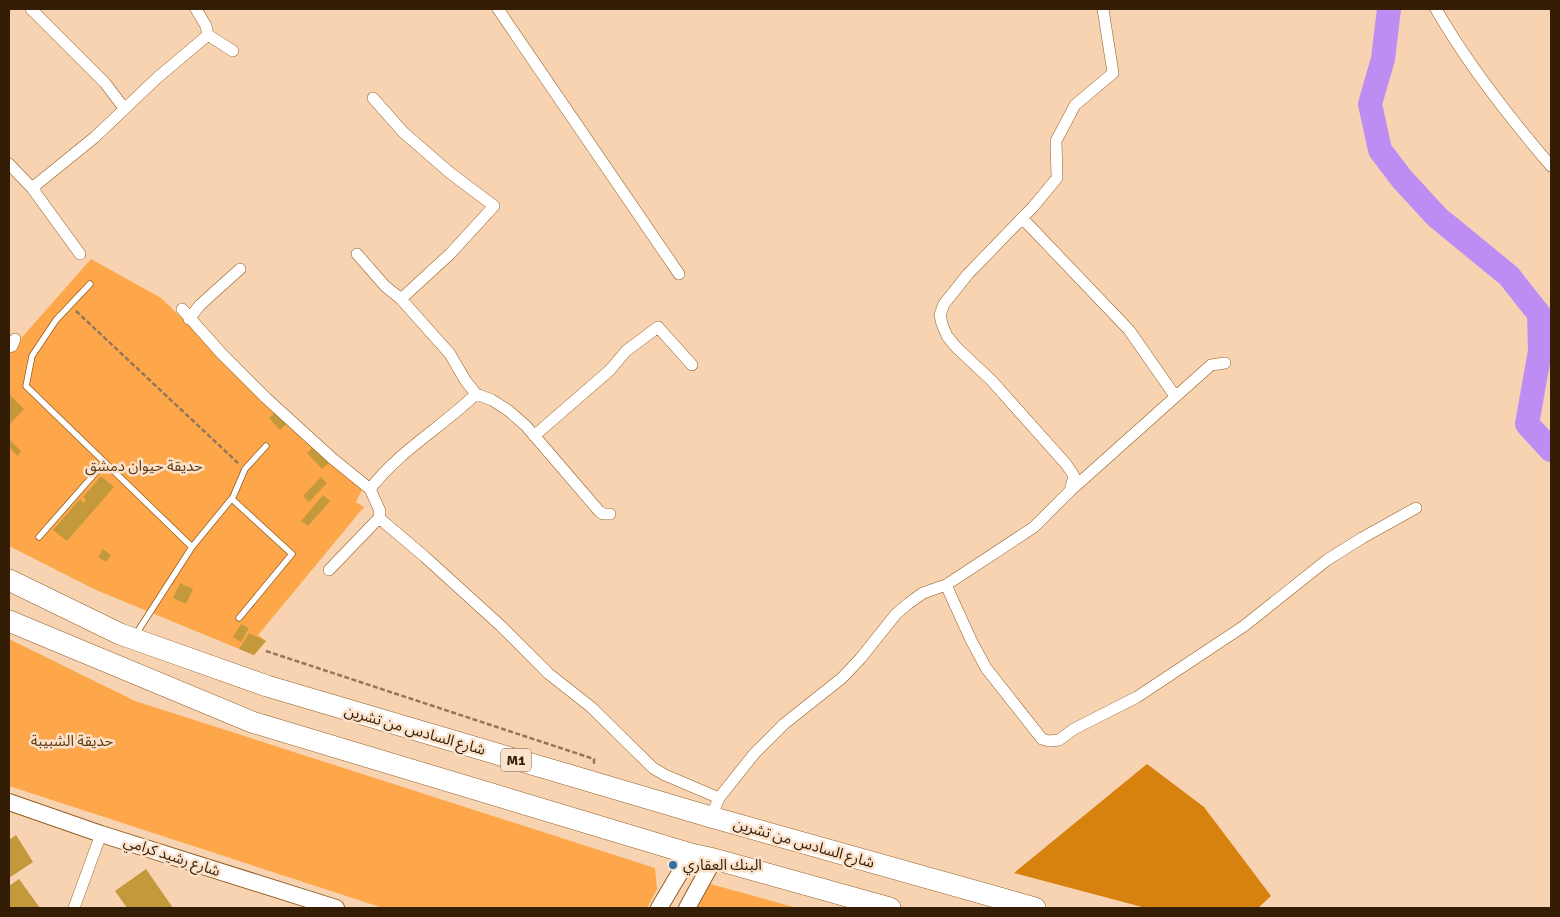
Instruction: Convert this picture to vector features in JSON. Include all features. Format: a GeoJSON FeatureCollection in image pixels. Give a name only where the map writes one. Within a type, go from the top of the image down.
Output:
{"type":"FeatureCollection","features":[{"type":"Feature","properties":{"kind":"highway","name":"شارع السادس من تشرين"},"geometry":{"type":"LineString","coordinates":[[9,580],[120,634],[267,686],[711,817],[1035,908]]}},
{"type":"Feature","properties":{"kind":"highway"},"geometry":{"type":"LineString","coordinates":[[9,621],[252,722],[691,854],[714,858],[890,908]]}},
{"type":"Feature","properties":{"kind":"main road","name":"شارع رشيد كرامي"},"geometry":{"type":"LineString","coordinates":[[9,802],[101,834],[336,908]]}},
{"type":"Feature","properties":{"kind":"main road"},"geometry":{"type":"LineString","coordinates":[[659,908],[691,854]]}},
{"type":"Feature","properties":{"kind":"main road"},"geometry":{"type":"LineString","coordinates":[[687,908],[714,858]]}},
{"type":"Feature","properties":{"kind":"street"},"geometry":{"type":"LineString","coordinates":[[31,9],[105,84],[124,108]]}},
{"type":"Feature","properties":{"kind":"street"},"geometry":{"type":"LineString","coordinates":[[498,9],[679,274]]}},
{"type":"Feature","properties":{"kind":"street"},"geometry":{"type":"LineString","coordinates":[[1070,491],[1074,476],[1066,464],[992,381],[947,336],[940,315],[944,304],[968,274],[1022,218],[1057,178],[1056,141],[1074,105],[1113,73],[1103,9]]}},
{"type":"Feature","properties":{"kind":"street"},"geometry":{"type":"LineString","coordinates":[[1436,9],[1462,50],[1506,111],[1551,166]]}},
{"type":"Feature","properties":{"kind":"street"},"geometry":{"type":"LineString","coordinates":[[202,11],[208,35],[233,51]]}},
{"type":"Feature","properties":{"kind":"street"},"geometry":{"type":"LineString","coordinates":[[32,188],[95,137],[124,108],[208,35]]}},
{"type":"Feature","properties":{"kind":"street"},"geometry":{"type":"LineString","coordinates":[[373,98],[403,132],[449,172],[494,206],[450,254],[401,299]]}},
{"type":"Feature","properties":{"kind":"street"},"geometry":{"type":"LineString","coordinates":[[9,164],[32,188],[80,254]]}},
{"type":"Feature","properties":{"kind":"street"},"geometry":{"type":"LineString","coordinates":[[1022,218],[1129,330],[1175,396]]}},
{"type":"Feature","properties":{"kind":"street"},"geometry":{"type":"LineString","coordinates":[[356,254],[385,286],[401,299],[450,354],[465,380],[476,394],[492,400],[509,411],[526,426],[598,511],[610,514]]}},
{"type":"Feature","properties":{"kind":"street"},"geometry":{"type":"LineString","coordinates":[[240,269],[200,305],[185,314],[266,398],[333,459],[370,489],[380,511],[379,518],[329,570]]}},
{"type":"Feature","properties":{"kind":"street"},"geometry":{"type":"LineString","coordinates":[[534,436],[610,370],[626,351],[658,327],[692,365]]}},
{"type":"Feature","properties":{"kind":"street"},"geometry":{"type":"LineString","coordinates":[[711,817],[719,798],[742,768],[784,724],[848,672],[896,614],[909,602],[946,585],[1034,526],[1070,491],[1211,365],[1225,363]]}},
{"type":"Feature","properties":{"kind":"street"},"geometry":{"type":"LineString","coordinates":[[370,489],[379,477],[402,456],[476,394]]}},
{"type":"Feature","properties":{"kind":"street"},"geometry":{"type":"LineString","coordinates":[[946,585],[986,668],[1042,739],[1049,741],[1059,740],[1074,729],[1137,697],[1244,626],[1327,560],[1416,508]]}},
{"type":"Feature","properties":{"kind":"street"},"geometry":{"type":"LineString","coordinates":[[379,518],[501,626],[549,674],[592,707],[653,768],[665,776],[719,798]]}},
{"type":"Feature","properties":{"kind":"street"},"geometry":{"type":"LineString","coordinates":[[74,908],[101,834]]}},
{"type":"Feature","properties":{"kind":"lane"},"geometry":{"type":"LineString","coordinates":[[90,284],[56,320],[32,356],[26,386],[192,547]]}},
{"type":"Feature","properties":{"kind":"lane"},"geometry":{"type":"LineString","coordinates":[[134,638],[192,547],[232,499],[245,469],[266,446]]}},
{"type":"Feature","properties":{"kind":"lane"},"geometry":{"type":"LineString","coordinates":[[39,536],[105,462]]}},
{"type":"Feature","properties":{"kind":"lane"},"geometry":{"type":"LineString","coordinates":[[232,499],[292,554],[239,618]]}},
{"type":"Feature","properties":{"kind":"path"},"geometry":{"type":"LineString","coordinates":[[70,305],[245,469]]}},
{"type":"Feature","properties":{"kind":"path"},"geometry":{"type":"LineString","coordinates":[[266,651],[594,759],[597,784]]}},
{"type":"Feature","properties":{"kind":"green space","name":"حديقة حيوان دمشق"},"geometry":{"type":"Polygon","coordinates":[[[91,259],[161,298],[362,490],[356,502],[364,507],[258,635],[266,641],[254,655],[96,590],[9,546],[9,352],[91,259]]]}},
{"type":"Feature","properties":{"kind":"green space","name":"حديقة الشبيبة"},"geometry":{"type":"Polygon","coordinates":[[[9,639],[135,701],[655,868],[657,889],[647,908],[383,908],[9,786],[9,639]]]}},
{"type":"Feature","properties":{"kind":"green space"},"geometry":{"type":"Polygon","coordinates":[[[703,882],[797,908],[693,908],[703,882]]]}},
{"type":"Feature","properties":{"kind":"shaded area"},"geometry":{"type":"Polygon","coordinates":[[[1147,764],[1204,807],[1271,896],[1258,908],[1146,908],[1014,873],[1147,764]]]}},
{"type":"Feature","properties":{"kind":"building"},"geometry":{"type":"Polygon","coordinates":[[[10,395],[24,409],[9,425],[9,397],[10,395]]]}},
{"type":"Feature","properties":{"kind":"building"},"geometry":{"type":"Polygon","coordinates":[[[279,409],[289,421],[280,430],[269,418],[279,409]]]}},
{"type":"Feature","properties":{"kind":"building"},"geometry":{"type":"Polygon","coordinates":[[[9,439],[21,451],[18,456],[9,447],[9,439]]]}},
{"type":"Feature","properties":{"kind":"building"},"geometry":{"type":"Polygon","coordinates":[[[315,445],[331,461],[322,469],[307,453],[315,445]]]}},
{"type":"Feature","properties":{"kind":"building"},"geometry":{"type":"Polygon","coordinates":[[[101,476],[114,487],[67,541],[53,530],[80,499],[84,503],[86,500],[83,497],[101,476]]]}},
{"type":"Feature","properties":{"kind":"building"},"geometry":{"type":"Polygon","coordinates":[[[321,477],[327,483],[309,502],[303,496],[321,477]]]}},
{"type":"Feature","properties":{"kind":"building"},"geometry":{"type":"Polygon","coordinates":[[[323,495],[330,501],[308,526],[301,521],[323,495]]]}},
{"type":"Feature","properties":{"kind":"building"},"geometry":{"type":"Polygon","coordinates":[[[103,549],[111,555],[106,562],[98,557],[103,549]]]}},
{"type":"Feature","properties":{"kind":"building"},"geometry":{"type":"Polygon","coordinates":[[[180,583],[193,589],[186,604],[173,598],[180,583]]]}},
{"type":"Feature","properties":{"kind":"building"},"geometry":{"type":"Polygon","coordinates":[[[241,624],[249,628],[241,642],[233,637],[241,624]]]}},
{"type":"Feature","properties":{"kind":"building"},"geometry":{"type":"Polygon","coordinates":[[[249,633],[266,641],[254,655],[239,649],[249,633]]]}},
{"type":"Feature","properties":{"kind":"building"},"geometry":{"type":"Polygon","coordinates":[[[16,835],[33,862],[9,878],[9,840],[16,835]]]}},
{"type":"Feature","properties":{"kind":"building"},"geometry":{"type":"Polygon","coordinates":[[[146,869],[173,908],[127,908],[115,891],[146,869]]]}},
{"type":"Feature","properties":{"kind":"building"},"geometry":{"type":"Polygon","coordinates":[[[19,879],[40,908],[9,908],[9,886],[19,879]]]}},
{"type":"Feature","properties":{"kind":"waterway"},"geometry":{"type":"LineString","coordinates":[[1389,9],[1383,59],[1370,104],[1380,150],[1402,179],[1437,217],[1509,276],[1539,314],[1540,351],[1527,424],[1551,450]]}},
{"type":"Feature","properties":{"kind":"place","name":"البنك العقاري"},"geometry":{"type":"Point","coordinates":[673,865]}}]}
